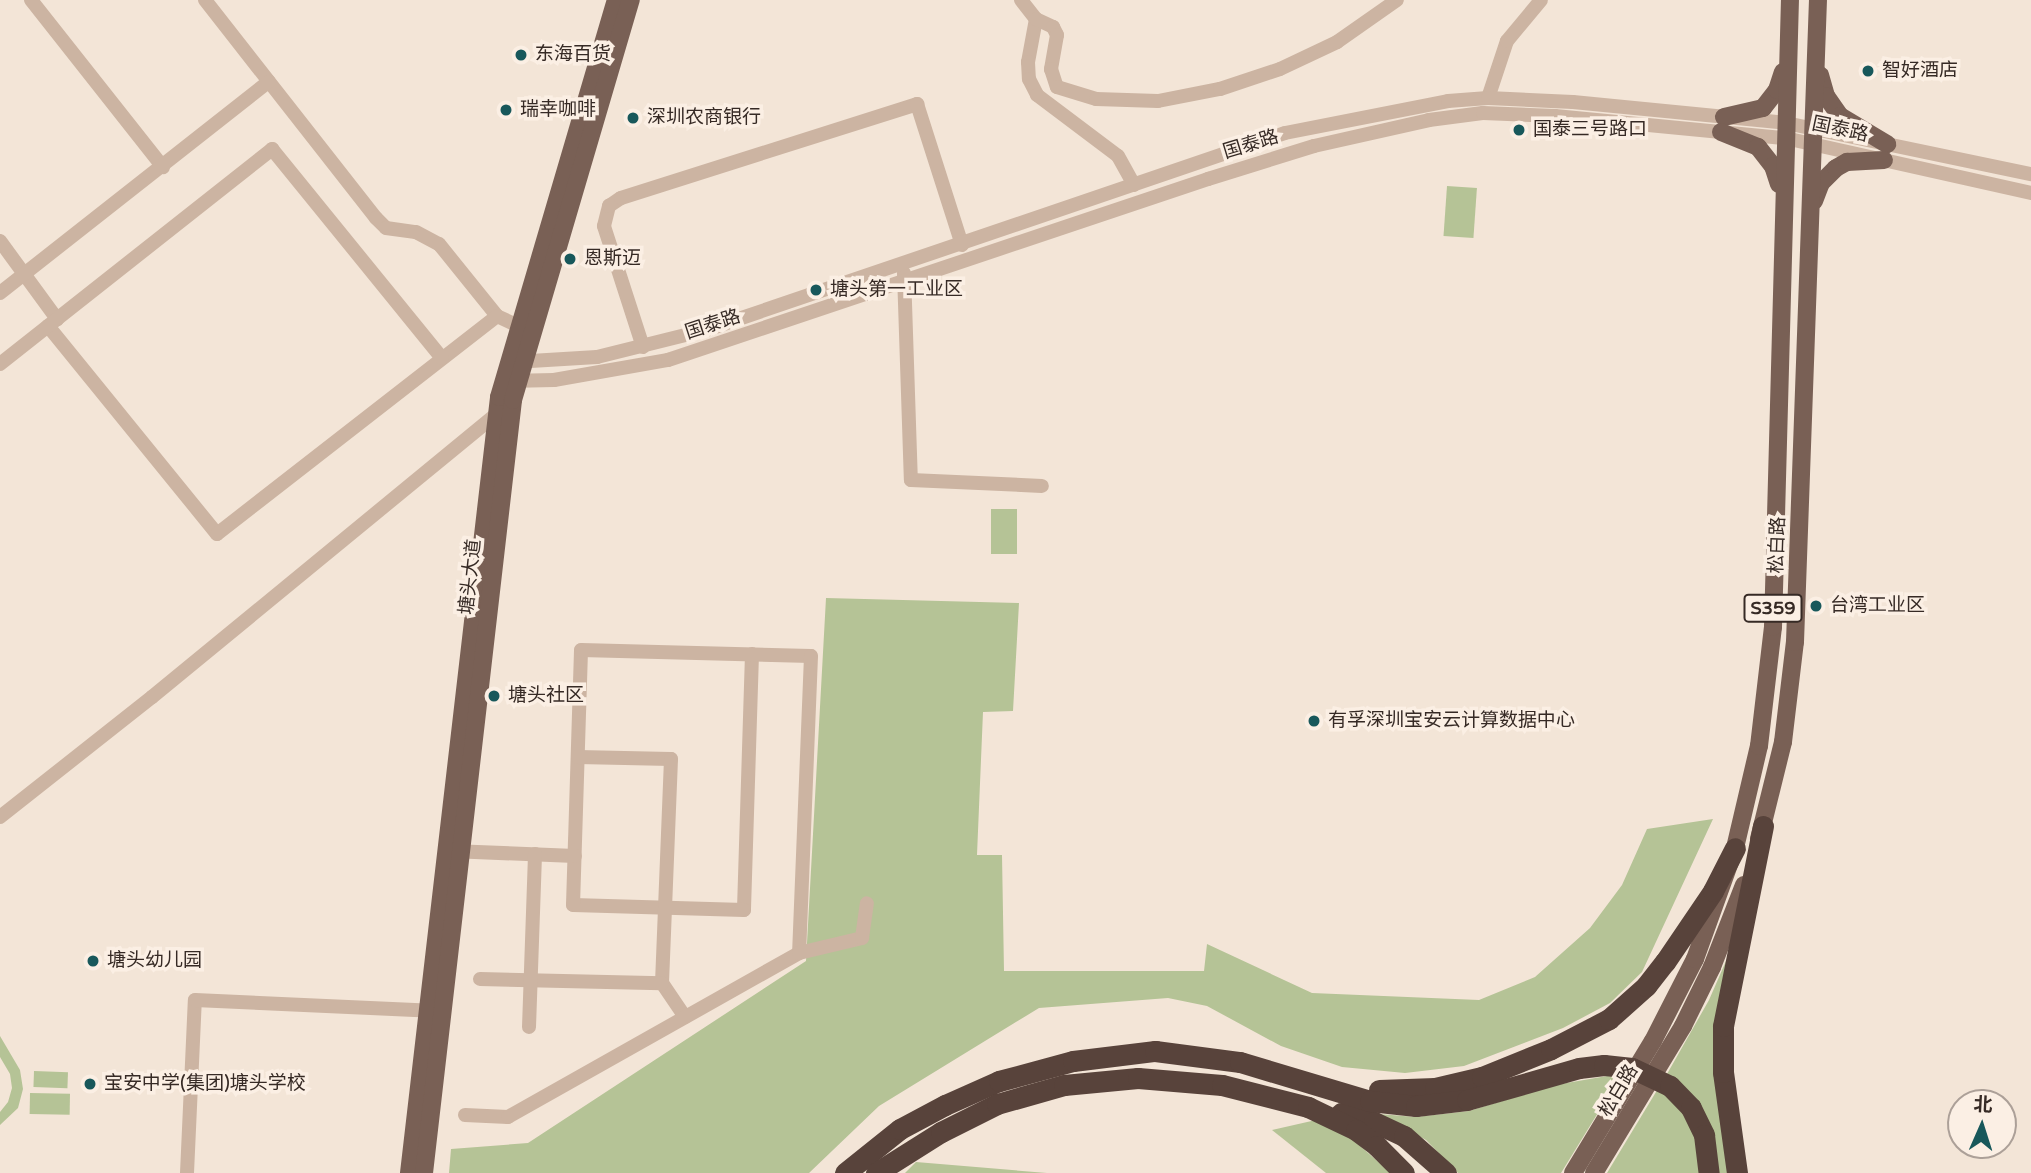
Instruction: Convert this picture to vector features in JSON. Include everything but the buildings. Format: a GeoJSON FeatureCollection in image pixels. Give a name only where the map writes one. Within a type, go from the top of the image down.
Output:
{"type":"FeatureCollection","features":[{"type":"Feature","properties":{"kind":"highway"},"geometry":{"type":"LineString","coordinates":[[1737,1173],[1723,1072],[1723,1026],[1763,826]]}},
{"type":"Feature","properties":{"kind":"highway"},"geometry":{"type":"LineString","coordinates":[[1314,1082],[1385,1090],[1435,1088],[1482,1077],[1587,1032],[1618,1012],[1646,986],[1713,891],[1735,848]]}},
{"type":"Feature","properties":{"kind":"highway"},"geometry":{"type":"LineString","coordinates":[[845,1173],[901,1129],[944,1105],[999,1081],[1073,1061],[1131,1052],[1174,1052],[1240,1062],[1314,1082],[1370,1101],[1429,1105],[1467,1100],[1587,1067],[1619,1065],[1646,1072],[1670,1086],[1691,1108],[1704,1135],[1709,1173]]}},
{"type":"Feature","properties":{"kind":"highway"},"geometry":{"type":"LineString","coordinates":[[876,1173],[970,1116],[997,1104],[1041,1090],[1104,1079],[1167,1079],[1222,1085],[1386,1126],[1420,1147],[1446,1173]]}},
{"type":"Feature","properties":{"kind":"highway"},"geometry":{"type":"LineString","coordinates":[[1308,1107],[1356,1130],[1404,1173]]}},
{"type":"Feature","properties":{"kind":"highway"},"geometry":{"type":"LineString","coordinates":[[890,1173],[914,1149]]}},
{"type":"Feature","properties":{"kind":"main road","name":"塘头大道"},"geometry":{"type":"LineString","coordinates":[[527,330],[616,0]]}},
{"type":"Feature","properties":{"kind":"main road","name":"塘头大道"},"geometry":{"type":"LineString","coordinates":[[424,1173],[436,1011],[511,388],[516,363],[631,0]]}},
{"type":"Feature","properties":{"kind":"main road","name":"松白路"},"geometry":{"type":"LineString","coordinates":[[1573,1173],[1673,1003],[1711,920],[1735,848],[1757,758],[1770,671],[1790,0]]}},
{"type":"Feature","properties":{"kind":"main road","name":"松白路"},"geometry":{"type":"LineString","coordinates":[[1594,1173],[1700,995],[1740,896],[1763,826],[1783,742],[1795,642],[1818,0]]}},
{"type":"Feature","properties":{"kind":"main road"},"geometry":{"type":"LineString","coordinates":[[1722,124],[1754,112],[1772,100],[1780,81],[1789,34]]}},
{"type":"Feature","properties":{"kind":"main road"},"geometry":{"type":"LineString","coordinates":[[1816,46],[1821,81],[1834,109],[1850,125],[1886,152]]}},
{"type":"Feature","properties":{"kind":"main road"},"geometry":{"type":"LineString","coordinates":[[1722,124],[1767,155],[1778,178],[1782,204]]}},
{"type":"Feature","properties":{"kind":"main road"},"geometry":{"type":"LineString","coordinates":[[1808,221],[1821,183],[1836,168],[1886,152]]}},
{"type":"Feature","properties":{"kind":"main road","name":"塘头大道"},"geometry":{"type":"LineString","coordinates":[[454,851],[496,414],[511,388]]}},
{"type":"Feature","properties":{"kind":"main road","name":"塘头大道"},"geometry":{"type":"LineString","coordinates":[[409,1173],[436,1011]]}},
{"type":"Feature","properties":{"kind":"street"},"geometry":{"type":"LineString","coordinates":[[31,0],[163,167]]}},
{"type":"Feature","properties":{"kind":"street"},"geometry":{"type":"LineString","coordinates":[[205,0],[376,218],[386,228],[416,232],[439,243],[497,316],[527,330]]}},
{"type":"Feature","properties":{"kind":"street"},"geometry":{"type":"LineString","coordinates":[[1021,0],[1036,19],[1053,27],[1057,35],[1051,69],[1057,87],[1096,99],[1158,101],[1220,89],[1280,69],[1337,42],[1397,0]]}},
{"type":"Feature","properties":{"kind":"street"},"geometry":{"type":"LineString","coordinates":[[1488,98],[1507,41],[1541,0]]}},
{"type":"Feature","properties":{"kind":"street"},"geometry":{"type":"LineString","coordinates":[[1036,19],[1028,62],[1029,79],[1037,95],[1118,156],[1134,185]]}},
{"type":"Feature","properties":{"kind":"street"},"geometry":{"type":"LineString","coordinates":[[0,293],[269,81]]}},
{"type":"Feature","properties":{"kind":"street","name":"国泰路"},"geometry":{"type":"LineString","coordinates":[[516,363],[597,357],[709,329],[1285,134],[1448,101],[1488,98],[1573,102],[1812,135],[1886,152],[2031,192]]}},
{"type":"Feature","properties":{"kind":"street"},"geometry":{"type":"LineString","coordinates":[[643,347],[604,226],[609,206],[621,198],[917,104],[962,245]]}},
{"type":"Feature","properties":{"kind":"street","name":"国泰路"},"geometry":{"type":"LineString","coordinates":[[511,388],[668,360],[1301,150],[1429,120],[1483,113],[1722,124]]}},
{"type":"Feature","properties":{"kind":"street"},"geometry":{"type":"LineString","coordinates":[[0,364],[272,149],[442,359]]}},
{"type":"Feature","properties":{"kind":"street","name":"国泰路"},"geometry":{"type":"LineString","coordinates":[[1886,152],[2031,174]]}},
{"type":"Feature","properties":{"kind":"street"},"geometry":{"type":"LineString","coordinates":[[0,241],[24,274],[52,323],[216,534],[497,316]]}},
{"type":"Feature","properties":{"kind":"street"},"geometry":{"type":"LineString","coordinates":[[904,265],[911,480],[1042,486]]}},
{"type":"Feature","properties":{"kind":"street"},"geometry":{"type":"LineString","coordinates":[[0,817],[152,697],[496,414]]}},
{"type":"Feature","properties":{"kind":"street"},"geometry":{"type":"LineString","coordinates":[[752,654],[744,910],[573,905],[581,650],[752,654],[811,656],[799,953]]}},
{"type":"Feature","properties":{"kind":"street"},"geometry":{"type":"LineString","coordinates":[[578,757],[671,759],[662,983],[685,1017]]}},
{"type":"Feature","properties":{"kind":"street"},"geometry":{"type":"LineString","coordinates":[[454,851],[575,856]]}},
{"type":"Feature","properties":{"kind":"street"},"geometry":{"type":"LineString","coordinates":[[529,1027],[535,854]]}},
{"type":"Feature","properties":{"kind":"street"},"geometry":{"type":"LineString","coordinates":[[465,1115],[508,1116],[799,953],[862,938],[867,903]]}},
{"type":"Feature","properties":{"kind":"street"},"geometry":{"type":"LineString","coordinates":[[480,979],[662,983]]}},
{"type":"Feature","properties":{"kind":"street"},"geometry":{"type":"LineString","coordinates":[[187,1173],[195,1000],[436,1011]]}},
{"type":"Feature","properties":{"kind":"green space"},"geometry":{"type":"Polygon","coordinates":[[[1447,186],[1477,188],[1473,238],[1444,236],[1447,186]]]}},
{"type":"Feature","properties":{"kind":"green space"},"geometry":{"type":"Polygon","coordinates":[[[991,509],[1017,509],[1017,554],[991,554],[991,509]]]}},
{"type":"Feature","properties":{"kind":"green space"},"geometry":{"type":"Polygon","coordinates":[[[826,598],[1019,603],[1013,711],[983,712],[977,855],[1002,855],[1004,971],[1204,971],[1207,944],[1312,993],[1479,1000],[1535,977],[1590,928],[1622,885],[1647,829],[1713,819],[1642,972],[1610,1003],[1563,1028],[1464,1066],[1405,1073],[1342,1067],[1281,1046],[1207,1006],[1168,998],[1039,1008],[879,1106],[809,1173],[449,1173],[451,1149],[528,1143],[806,961],[826,598]]]}},
{"type":"Feature","properties":{"kind":"green space"},"geometry":{"type":"Polygon","coordinates":[[[1739,931],[1723,984],[1729,1173],[1716,1173],[1667,1074],[1709,1000],[1739,931]]]}},
{"type":"Feature","properties":{"kind":"green space"},"geometry":{"type":"Polygon","coordinates":[[[0,1036],[20,1070],[23,1089],[18,1108],[0,1125],[0,1112],[8,1102],[12,1088],[10,1074],[0,1057],[0,1036]]]}},
{"type":"Feature","properties":{"kind":"green space"},"geometry":{"type":"Polygon","coordinates":[[[34,1071],[68,1072],[67,1088],[33,1087],[34,1071]]]}},
{"type":"Feature","properties":{"kind":"green space"},"geometry":{"type":"Polygon","coordinates":[[[1607,1076],[1620,1077],[1561,1173],[1458,1173],[1426,1140],[1379,1114],[1416,1117],[1469,1111],[1555,1085],[1607,1076]]]}},
{"type":"Feature","properties":{"kind":"green space"},"geometry":{"type":"Polygon","coordinates":[[[1659,1087],[1691,1122],[1702,1173],[1607,1173],[1659,1087]]]}},
{"type":"Feature","properties":{"kind":"green space"},"geometry":{"type":"Polygon","coordinates":[[[30,1093],[70,1094],[70,1115],[30,1114],[30,1093]]]}},
{"type":"Feature","properties":{"kind":"green space"},"geometry":{"type":"Polygon","coordinates":[[[1316,1120],[1351,1138],[1391,1173],[1326,1173],[1272,1130],[1316,1120]]]}},
{"type":"Feature","properties":{"kind":"green space"},"geometry":{"type":"Polygon","coordinates":[[[916,1162],[1047,1173],[905,1173],[916,1162]]]}},
{"type":"Feature","properties":{"kind":"place","name":"东海百货"},"geometry":{"type":"Point","coordinates":[521,55]}},
{"type":"Feature","properties":{"kind":"place","name":"智好酒店"},"geometry":{"type":"Point","coordinates":[1868,71]}},
{"type":"Feature","properties":{"kind":"place","name":"瑞幸咖啡"},"geometry":{"type":"Point","coordinates":[506,110]}},
{"type":"Feature","properties":{"kind":"place","name":"深圳农商银行"},"geometry":{"type":"Point","coordinates":[633,118]}},
{"type":"Feature","properties":{"kind":"place","name":"国泰三号路口"},"geometry":{"type":"Point","coordinates":[1519,130]}},
{"type":"Feature","properties":{"kind":"place","name":"恩斯迈"},"geometry":{"type":"Point","coordinates":[570,259]}},
{"type":"Feature","properties":{"kind":"place","name":"塘头第一工业区"},"geometry":{"type":"Point","coordinates":[816,290]}},
{"type":"Feature","properties":{"kind":"place","name":"台湾工业区"},"geometry":{"type":"Point","coordinates":[1816,606]}},
{"type":"Feature","properties":{"kind":"place","name":"塘头社区"},"geometry":{"type":"Point","coordinates":[494,696]}},
{"type":"Feature","properties":{"kind":"place","name":"有孚深圳宝安云计算数据中心"},"geometry":{"type":"Point","coordinates":[1314,721]}},
{"type":"Feature","properties":{"kind":"place","name":"塘头幼儿园"},"geometry":{"type":"Point","coordinates":[93,961]}},
{"type":"Feature","properties":{"kind":"place","name":"宝安中学(集团)塘头学校"},"geometry":{"type":"Point","coordinates":[90,1084]}}]}
